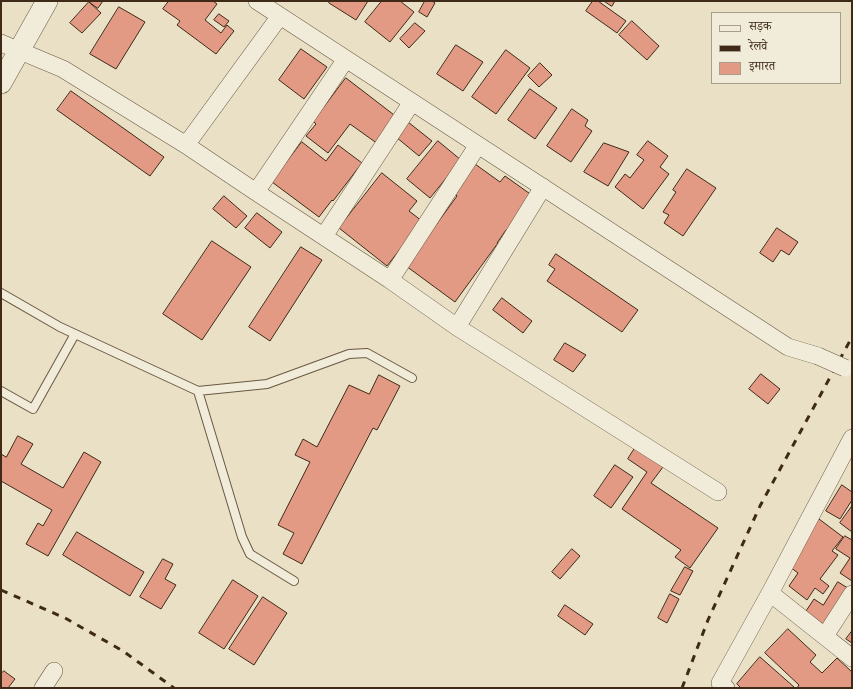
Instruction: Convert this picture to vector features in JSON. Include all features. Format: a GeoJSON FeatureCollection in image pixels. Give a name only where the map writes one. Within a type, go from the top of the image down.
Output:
{"type":"FeatureCollection","features":[{"type":"Feature","properties":{"kind":"street"},"geometry":{"type":"LineString","coordinates":[[1,83],[10,46],[47,1]]}},
{"type":"Feature","properties":{"kind":"street"},"geometry":{"type":"LineString","coordinates":[[257,1],[788,347],[818,356],[848,370]]}},
{"type":"Feature","properties":{"kind":"street"},"geometry":{"type":"LineString","coordinates":[[186,145],[280,16]]}},
{"type":"Feature","properties":{"kind":"street"},"geometry":{"type":"LineString","coordinates":[[10,46],[63,69],[186,145],[390,280],[457,327],[718,492]]}},
{"type":"Feature","properties":{"kind":"street"},"geometry":{"type":"LineString","coordinates":[[256,192],[346,59]]}},
{"type":"Feature","properties":{"kind":"street"},"geometry":{"type":"LineString","coordinates":[[324,236],[412,102]]}},
{"type":"Feature","properties":{"kind":"street"},"geometry":{"type":"LineString","coordinates":[[390,280],[478,145]]}},
{"type":"Feature","properties":{"kind":"street"},"geometry":{"type":"LineString","coordinates":[[457,327],[543,188]]}},
{"type":"Feature","properties":{"kind":"street"},"geometry":{"type":"LineString","coordinates":[[722,686],[852,438]]}},
{"type":"Feature","properties":{"kind":"street"},"geometry":{"type":"LineString","coordinates":[[770,593],[852,658]]}},
{"type":"Feature","properties":{"kind":"street"},"geometry":{"type":"LineString","coordinates":[[825,636],[852,594]]}},
{"type":"Feature","properties":{"kind":"street"},"geometry":{"type":"LineString","coordinates":[[43,688],[54,670]]}},
{"type":"Feature","properties":{"kind":"lane"},"geometry":{"type":"LineString","coordinates":[[1,293],[60,327],[198,391],[267,384],[355,353],[367,353],[412,378]]}},
{"type":"Feature","properties":{"kind":"lane"},"geometry":{"type":"LineString","coordinates":[[1,391],[33,408],[75,334]]}},
{"type":"Feature","properties":{"kind":"lane"},"geometry":{"type":"LineString","coordinates":[[198,391],[242,537],[250,554],[294,581]]}},
{"type":"Feature","properties":{"kind":"building"},"geometry":{"type":"Polygon","coordinates":[[[88,1],[103,1],[98,8],[88,1]]]}},
{"type":"Feature","properties":{"kind":"building"},"geometry":{"type":"Polygon","coordinates":[[[169,1],[213,1],[217,4],[205,20],[221,33],[227,25],[234,31],[216,54],[177,25],[180,21],[163,9],[169,1]]]}},
{"type":"Feature","properties":{"kind":"building"},"geometry":{"type":"Polygon","coordinates":[[[330,1],[368,1],[356,20],[329,3],[330,1]]]}},
{"type":"Feature","properties":{"kind":"building"},"geometry":{"type":"Polygon","coordinates":[[[382,1],[400,1],[414,12],[390,42],[365,22],[382,1]]]}},
{"type":"Feature","properties":{"kind":"building"},"geometry":{"type":"Polygon","coordinates":[[[425,1],[432,1],[435,3],[427,17],[419,12],[425,1]]]}},
{"type":"Feature","properties":{"kind":"building"},"geometry":{"type":"Polygon","coordinates":[[[593,1],[598,1],[626,21],[617,33],[586,11],[593,1]]]}},
{"type":"Feature","properties":{"kind":"building"},"geometry":{"type":"Polygon","coordinates":[[[604,1],[615,1],[612,6],[604,1]]]}},
{"type":"Feature","properties":{"kind":"building"},"geometry":{"type":"Polygon","coordinates":[[[89,2],[101,13],[82,33],[70,23],[89,2]]]}},
{"type":"Feature","properties":{"kind":"building"},"geometry":{"type":"Polygon","coordinates":[[[119,7],[145,22],[116,69],[90,54],[119,7]]]}},
{"type":"Feature","properties":{"kind":"building"},"geometry":{"type":"Polygon","coordinates":[[[219,14],[229,21],[224,27],[214,20],[219,14]]]}},
{"type":"Feature","properties":{"kind":"building"},"geometry":{"type":"Polygon","coordinates":[[[632,21],[659,46],[647,60],[619,35],[632,21]]]}},
{"type":"Feature","properties":{"kind":"building"},"geometry":{"type":"Polygon","coordinates":[[[415,23],[425,31],[409,48],[400,39],[415,23]]]}},
{"type":"Feature","properties":{"kind":"building"},"geometry":{"type":"Polygon","coordinates":[[[456,45],[483,62],[463,91],[437,74],[456,45]]]}},
{"type":"Feature","properties":{"kind":"building"},"geometry":{"type":"Polygon","coordinates":[[[301,49],[327,67],[304,99],[279,80],[301,49]]]}},
{"type":"Feature","properties":{"kind":"building"},"geometry":{"type":"Polygon","coordinates":[[[506,50],[530,68],[496,114],[472,97],[506,50]]]}},
{"type":"Feature","properties":{"kind":"building"},"geometry":{"type":"Polygon","coordinates":[[[540,63],[552,75],[539,87],[528,76],[540,63]]]}},
{"type":"Feature","properties":{"kind":"building"},"geometry":{"type":"Polygon","coordinates":[[[346,78],[398,118],[378,144],[350,124],[328,153],[306,136],[316,124],[312,120],[346,78]]]}},
{"type":"Feature","properties":{"kind":"building"},"geometry":{"type":"Polygon","coordinates":[[[530,89],[557,108],[535,139],[508,120],[530,89]]]}},
{"type":"Feature","properties":{"kind":"building"},"geometry":{"type":"Polygon","coordinates":[[[71,91],[164,157],[150,176],[57,110],[71,91]]]}},
{"type":"Feature","properties":{"kind":"building"},"geometry":{"type":"Polygon","coordinates":[[[572,109],[588,120],[585,126],[592,131],[571,162],[547,146],[572,109]]]}},
{"type":"Feature","properties":{"kind":"building"},"geometry":{"type":"Polygon","coordinates":[[[408,122],[432,141],[419,156],[396,137],[408,122]]]}},
{"type":"Feature","properties":{"kind":"building"},"geometry":{"type":"Polygon","coordinates":[[[438,141],[461,160],[430,198],[407,179],[438,141]]]}},
{"type":"Feature","properties":{"kind":"building"},"geometry":{"type":"Polygon","coordinates":[[[648,141],[668,156],[660,167],[669,174],[643,209],[615,187],[625,174],[630,178],[644,160],[637,155],[648,141]]]}},
{"type":"Feature","properties":{"kind":"building"},"geometry":{"type":"Polygon","coordinates":[[[302,142],[326,161],[338,145],[362,163],[319,217],[272,182],[302,142]]]}},
{"type":"Feature","properties":{"kind":"building"},"geometry":{"type":"Polygon","coordinates":[[[604,143],[629,152],[608,186],[584,172],[604,143]]]}},
{"type":"Feature","properties":{"kind":"building"},"geometry":{"type":"Polygon","coordinates":[[[475,164],[500,182],[505,176],[533,196],[508,231],[506,230],[455,302],[406,266],[457,196],[454,193],[475,164]]]}},
{"type":"Feature","properties":{"kind":"building"},"geometry":{"type":"Polygon","coordinates":[[[687,169],[716,188],[683,236],[664,223],[669,215],[663,212],[676,192],[673,190],[687,169]]]}},
{"type":"Feature","properties":{"kind":"building"},"geometry":{"type":"Polygon","coordinates":[[[382,173],[417,201],[409,211],[422,221],[387,266],[339,228],[382,173]]]}},
{"type":"Feature","properties":{"kind":"building"},"geometry":{"type":"Polygon","coordinates":[[[224,196],[247,216],[236,228],[213,209],[224,196]]]}},
{"type":"Feature","properties":{"kind":"building"},"geometry":{"type":"Polygon","coordinates":[[[257,213],[282,232],[270,248],[245,228],[257,213]]]}},
{"type":"Feature","properties":{"kind":"building"},"geometry":{"type":"Polygon","coordinates":[[[777,228],[798,242],[789,255],[781,250],[773,262],[760,253],[777,228]]]}},
{"type":"Feature","properties":{"kind":"building"},"geometry":{"type":"Polygon","coordinates":[[[212,241],[251,267],[202,340],[163,314],[212,241]]]}},
{"type":"Feature","properties":{"kind":"building"},"geometry":{"type":"Polygon","coordinates":[[[301,247],[322,260],[270,341],[249,327],[301,247]]]}},
{"type":"Feature","properties":{"kind":"building"},"geometry":{"type":"Polygon","coordinates":[[[556,254],[638,310],[622,332],[547,281],[555,269],[549,265],[556,254]]]}},
{"type":"Feature","properties":{"kind":"building"},"geometry":{"type":"Polygon","coordinates":[[[502,298],[532,321],[523,333],[493,310],[502,298]]]}},
{"type":"Feature","properties":{"kind":"building"},"geometry":{"type":"Polygon","coordinates":[[[565,343],[586,355],[573,372],[554,360],[565,343]]]}},
{"type":"Feature","properties":{"kind":"building"},"geometry":{"type":"Polygon","coordinates":[[[761,374],[780,389],[768,404],[749,389],[761,374]]]}},
{"type":"Feature","properties":{"kind":"building"},"geometry":{"type":"Polygon","coordinates":[[[379,375],[400,386],[377,430],[373,428],[302,564],[283,554],[294,533],[278,525],[310,462],[295,455],[303,439],[317,447],[349,385],[369,394],[379,375]]]}},
{"type":"Feature","properties":{"kind":"building"},"geometry":{"type":"Polygon","coordinates":[[[18,436],[33,444],[21,464],[63,488],[84,452],[101,462],[48,556],[26,544],[38,523],[43,526],[52,510],[1,481],[1,454],[6,457],[18,436]]]}},
{"type":"Feature","properties":{"kind":"building"},"geometry":{"type":"Polygon","coordinates":[[[635,448],[663,467],[651,483],[718,528],[690,568],[675,557],[681,550],[622,509],[647,472],[628,459],[635,448]]]}},
{"type":"Feature","properties":{"kind":"building"},"geometry":{"type":"Polygon","coordinates":[[[615,465],[633,477],[611,508],[594,496],[615,465]]]}},
{"type":"Feature","properties":{"kind":"building"},"geometry":{"type":"Polygon","coordinates":[[[842,485],[852,492],[852,500],[840,519],[826,511],[842,485]]]}},
{"type":"Feature","properties":{"kind":"building"},"geometry":{"type":"Polygon","coordinates":[[[852,506],[852,532],[840,523],[852,506]]]}},
{"type":"Feature","properties":{"kind":"building"},"geometry":{"type":"Polygon","coordinates":[[[819,519],[843,537],[832,551],[838,555],[820,579],[829,586],[823,594],[815,588],[807,600],[789,586],[798,573],[786,564],[819,519]]]}},
{"type":"Feature","properties":{"kind":"building"},"geometry":{"type":"Polygon","coordinates":[[[77,532],[144,572],[130,596],[63,555],[77,532]]]}},
{"type":"Feature","properties":{"kind":"building"},"geometry":{"type":"Polygon","coordinates":[[[845,536],[852,540],[852,581],[840,573],[850,558],[836,549],[845,536]]]}},
{"type":"Feature","properties":{"kind":"building"},"geometry":{"type":"Polygon","coordinates":[[[572,549],[580,556],[560,579],[552,572],[572,549]]]}},
{"type":"Feature","properties":{"kind":"building"},"geometry":{"type":"Polygon","coordinates":[[[163,559],[173,564],[165,579],[176,585],[161,609],[140,597],[163,559]]]}},
{"type":"Feature","properties":{"kind":"building"},"geometry":{"type":"Polygon","coordinates":[[[685,567],[693,571],[680,595],[671,591],[685,567]]]}},
{"type":"Feature","properties":{"kind":"building"},"geometry":{"type":"Polygon","coordinates":[[[233,580],[258,596],[224,649],[199,633],[233,580]]]}},
{"type":"Feature","properties":{"kind":"building"},"geometry":{"type":"Polygon","coordinates":[[[838,582],[851,590],[826,628],[804,614],[814,599],[823,605],[838,582]]]}},
{"type":"Feature","properties":{"kind":"building"},"geometry":{"type":"Polygon","coordinates":[[[670,594],[679,599],[667,623],[658,618],[670,594]]]}},
{"type":"Feature","properties":{"kind":"building"},"geometry":{"type":"Polygon","coordinates":[[[263,597],[287,613],[254,665],[229,649],[263,597]]]}},
{"type":"Feature","properties":{"kind":"building"},"geometry":{"type":"Polygon","coordinates":[[[565,605],[593,624],[585,635],[558,616],[565,605]]]}},
{"type":"Feature","properties":{"kind":"building"},"geometry":{"type":"Polygon","coordinates":[[[788,629],[816,655],[810,662],[822,673],[837,658],[852,672],[852,688],[797,688],[799,685],[765,653],[788,629]]]}},
{"type":"Feature","properties":{"kind":"building"},"geometry":{"type":"Polygon","coordinates":[[[852,631],[852,643],[846,639],[852,631]]]}},
{"type":"Feature","properties":{"kind":"building"},"geometry":{"type":"Polygon","coordinates":[[[760,657],[794,687],[741,688],[737,684],[760,657]]]}},
{"type":"Feature","properties":{"kind":"building"},"geometry":{"type":"Polygon","coordinates":[[[4,671],[15,679],[8,688],[1,688],[1,674],[4,671]]]}},
{"type":"Feature","properties":{"kind":"railway"},"geometry":{"type":"LineString","coordinates":[[682,688],[708,620],[760,506],[852,337]]}},
{"type":"Feature","properties":{"kind":"railway"},"geometry":{"type":"LineString","coordinates":[[1,590],[65,618],[123,651],[174,688]]}}]}
